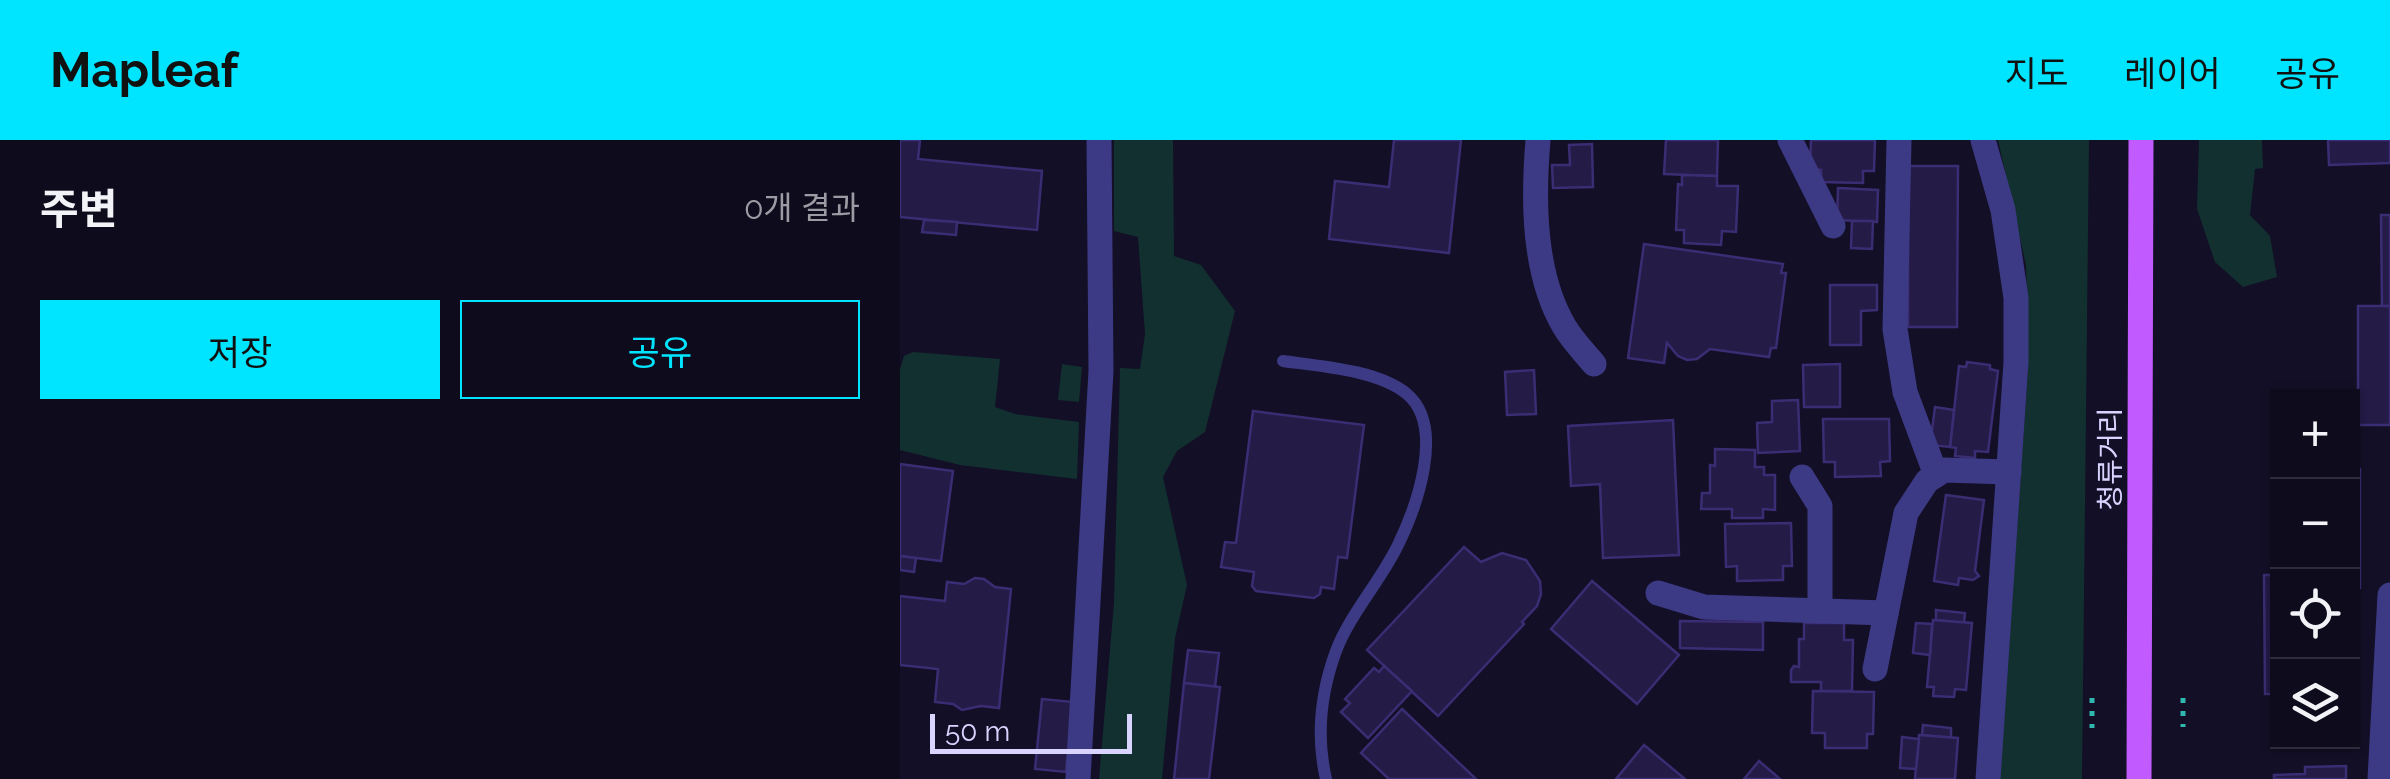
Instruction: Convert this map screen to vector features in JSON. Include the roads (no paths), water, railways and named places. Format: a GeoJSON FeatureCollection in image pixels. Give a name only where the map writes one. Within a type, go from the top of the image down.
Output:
{"type":"FeatureCollection","features":[{"type":"Feature","properties":{"kind":"main road","name":"청류거리"},"geometry":{"type":"LineString","coordinates":[[2138,779],[2141,140]]}},
{"type":"Feature","properties":{"kind":"street"},"geometry":{"type":"LineString","coordinates":[[1078,779],[1101,372],[1098,140]]}},
{"type":"Feature","properties":{"kind":"street"},"geometry":{"type":"LineString","coordinates":[[1538,140],[1535,207],[1547,288],[1564,327],[1594,364]]}},
{"type":"Feature","properties":{"kind":"street"},"geometry":{"type":"LineString","coordinates":[[1790,140],[1833,226]]}},
{"type":"Feature","properties":{"kind":"street"},"geometry":{"type":"LineString","coordinates":[[1899,140],[1894,329],[1905,392],[1936,475]]}},
{"type":"Feature","properties":{"kind":"street"},"geometry":{"type":"LineString","coordinates":[[1982,140],[2002,210],[2016,298],[1988,779]]}},
{"type":"Feature","properties":{"kind":"street"},"geometry":{"type":"LineString","coordinates":[[1875,668],[1906,513],[1927,481],[1944,470],[2008,472]]}},
{"type":"Feature","properties":{"kind":"street"},"geometry":{"type":"LineString","coordinates":[[1802,476],[1820,506],[1820,611]]}},
{"type":"Feature","properties":{"kind":"street"},"geometry":{"type":"LineString","coordinates":[[1658,592],[1704,608],[1886,613]]}},
{"type":"Feature","properties":{"kind":"street"},"geometry":{"type":"LineString","coordinates":[[2380,779],[2388,688],[2390,595]]}},
{"type":"Feature","properties":{"kind":"lane"},"geometry":{"type":"LineString","coordinates":[[1283,361],[1361,372],[1408,395],[1426,426],[1425,472],[1398,545],[1338,647],[1325,689],[1319,750],[1326,779]]}}]}
